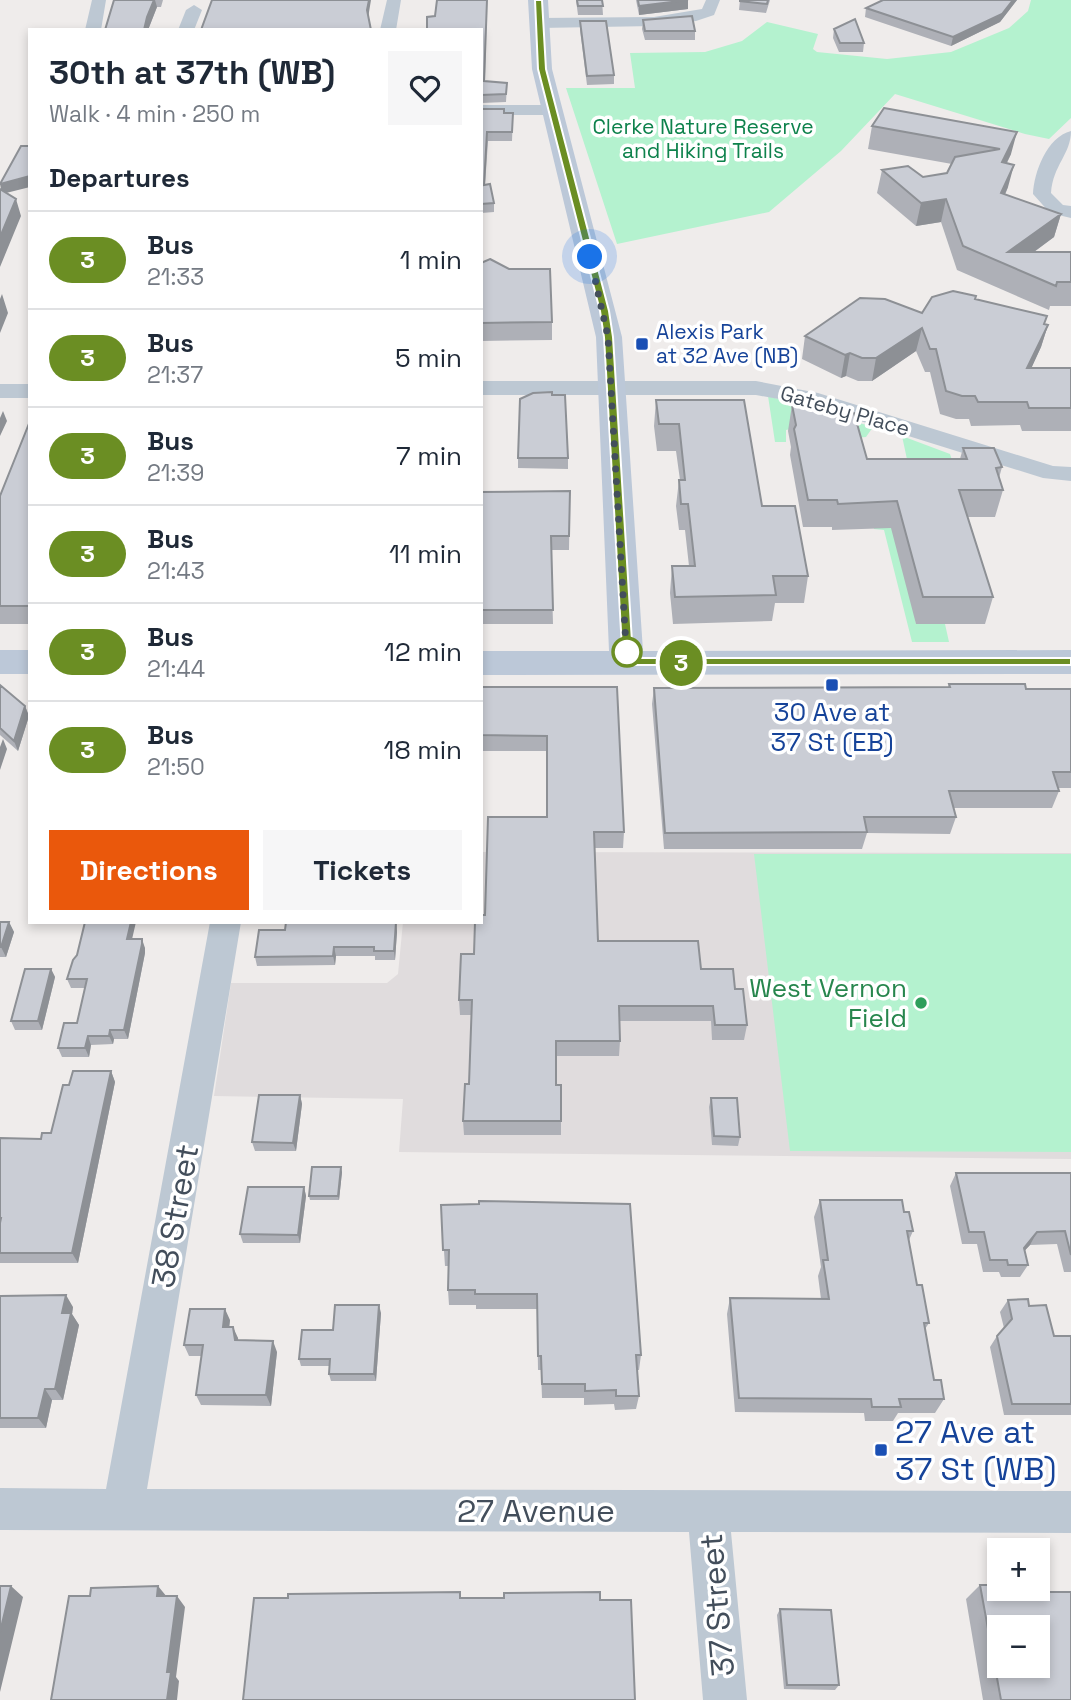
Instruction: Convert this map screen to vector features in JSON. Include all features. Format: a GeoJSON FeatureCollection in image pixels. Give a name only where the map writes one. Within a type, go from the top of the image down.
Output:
{"type":"FeatureCollection","features":[{"type":"Feature","properties":{"kind":"street"},"geometry":{"type":"LineString","coordinates":[[93,28],[99,0]]}},
{"type":"Feature","properties":{"kind":"street"},"geometry":{"type":"LineString","coordinates":[[387,28],[394,0]]}},
{"type":"Feature","properties":{"kind":"street"},"geometry":{"type":"LineString","coordinates":[[538,0],[542,69],[604,311],[613,388],[627,663]]}},
{"type":"Feature","properties":{"kind":"street"},"geometry":{"type":"LineString","coordinates":[[540,23],[677,20],[701,17],[709,12],[713,0]]}},
{"type":"Feature","properties":{"kind":"street"},"geometry":{"type":"LineString","coordinates":[[187,28],[194,10]]}},
{"type":"Feature","properties":{"kind":"street"},"geometry":{"type":"LineString","coordinates":[[483,110],[552,110]]}},
{"type":"Feature","properties":{"kind":"street"},"geometry":{"type":"LineString","coordinates":[[1071,136],[1054,152],[1042,176],[1042,194],[1057,209],[1071,212]]}},
{"type":"Feature","properties":{"kind":"street","name":"Gateby Place"},"geometry":{"type":"LineString","coordinates":[[483,388],[756,388],[810,398],[1051,473],[1071,474]]}},
{"type":"Feature","properties":{"kind":"street"},"geometry":{"type":"LineString","coordinates":[[0,391],[28,390]]}},
{"type":"Feature","properties":{"kind":"street"},"geometry":{"type":"LineString","coordinates":[[0,662],[28,662]]}},
{"type":"Feature","properties":{"kind":"street"},"geometry":{"type":"LineString","coordinates":[[483,663],[1071,662]]}},
{"type":"Feature","properties":{"kind":"street","name":"38 Street"},"geometry":{"type":"LineString","coordinates":[[123,1510],[226,924]]}},
{"type":"Feature","properties":{"kind":"street","name":"27 Avenue"},"geometry":{"type":"LineString","coordinates":[[0,1509],[1071,1512]]}},
{"type":"Feature","properties":{"kind":"street","name":"37 Street"},"geometry":{"type":"LineString","coordinates":[[708,1511],[725,1700]]}},
{"type":"Feature","properties":{"kind":"shaded area"},"geometry":{"type":"Polygon","coordinates":[[[483,852],[1071,853],[1071,1159],[399,1152],[403,1099],[214,1096],[231,983],[387,983],[398,974],[403,924],[483,924],[483,852]]]}},
{"type":"Feature","properties":{"kind":"green space","name":"Clerke Nature Reserve and Hiking Trails"},"geometry":{"type":"Polygon","coordinates":[[[1031,0],[1071,0],[1071,118],[1049,139],[895,94],[841,151],[769,212],[617,244],[566,88],[635,88],[630,53],[705,52],[742,41],[767,22],[818,34],[813,49],[817,52],[887,59],[951,52],[1009,28],[1028,11],[1031,0]]]}},
{"type":"Feature","properties":{"kind":"green space"},"geometry":{"type":"Polygon","coordinates":[[[768,396],[873,427],[866,437],[856,438],[873,496],[894,464],[916,624],[945,624],[949,642],[912,642],[884,530],[874,529],[873,523],[795,428],[786,430],[786,442],[775,442],[768,396]]]}},
{"type":"Feature","properties":{"kind":"green space"},"geometry":{"type":"Polygon","coordinates":[[[902,436],[950,454],[970,516],[908,464],[902,436]]]}},
{"type":"Feature","properties":{"kind":"green space","name":"West Vernon Field"},"geometry":{"type":"Polygon","coordinates":[[[754,854],[1071,854],[1071,1152],[790,1151],[754,854]]]}},
{"type":"Feature","properties":{"kind":"building"},"geometry":{"type":"Polygon","coordinates":[[[114,0],[154,0],[144,28],[106,28],[114,0]]]}},
{"type":"Feature","properties":{"kind":"building"},"geometry":{"type":"Polygon","coordinates":[[[212,0],[369,0],[367,10],[371,28],[202,28],[212,0]]]}},
{"type":"Feature","properties":{"kind":"building"},"geometry":{"type":"Polygon","coordinates":[[[437,0],[487,0],[484,81],[507,83],[506,94],[483,95],[483,28],[427,28],[427,17],[435,16],[437,0]]]}},
{"type":"Feature","properties":{"kind":"building"},"geometry":{"type":"Polygon","coordinates":[[[577,0],[602,0],[603,6],[578,6],[577,0]]]}},
{"type":"Feature","properties":{"kind":"building"},"geometry":{"type":"Polygon","coordinates":[[[638,0],[688,0],[639,6],[638,0]]]}},
{"type":"Feature","properties":{"kind":"building"},"geometry":{"type":"Polygon","coordinates":[[[740,0],[768,0],[767,4],[740,0]]]}},
{"type":"Feature","properties":{"kind":"building"},"geometry":{"type":"Polygon","coordinates":[[[883,0],[1013,0],[1002,14],[953,37],[866,8],[883,0]]]}},
{"type":"Feature","properties":{"kind":"building"},"geometry":{"type":"Polygon","coordinates":[[[692,16],[695,31],[645,31],[643,20],[692,16]]]}},
{"type":"Feature","properties":{"kind":"building"},"geometry":{"type":"Polygon","coordinates":[[[855,19],[864,43],[840,43],[834,29],[855,19]]]}},
{"type":"Feature","properties":{"kind":"building"},"geometry":{"type":"Polygon","coordinates":[[[580,21],[606,21],[614,75],[587,76],[580,21]]]}},
{"type":"Feature","properties":{"kind":"building"},"geometry":{"type":"Polygon","coordinates":[[[884,108],[1017,132],[1002,162],[1014,165],[1001,193],[1061,214],[1008,252],[1071,252],[1071,282],[1057,282],[1056,286],[963,246],[946,199],[921,203],[882,170],[908,166],[923,177],[947,173],[955,157],[1000,149],[872,126],[884,108]]]}},
{"type":"Feature","properties":{"kind":"building"},"geometry":{"type":"Polygon","coordinates":[[[483,109],[504,109],[504,113],[513,113],[512,132],[487,132],[484,185],[490,184],[494,203],[483,204],[483,109]]]}},
{"type":"Feature","properties":{"kind":"building"},"geometry":{"type":"Polygon","coordinates":[[[21,146],[28,146],[28,177],[0,184],[21,146]]]}},
{"type":"Feature","properties":{"kind":"building"},"geometry":{"type":"Polygon","coordinates":[[[0,189],[16,199],[0,237],[0,189]]]}},
{"type":"Feature","properties":{"kind":"building"},"geometry":{"type":"Polygon","coordinates":[[[490,259],[509,269],[550,269],[552,322],[483,323],[483,262],[490,259]]]}},
{"type":"Feature","properties":{"kind":"building"},"geometry":{"type":"Polygon","coordinates":[[[953,291],[1047,316],[1044,324],[1048,325],[1027,368],[1071,368],[1071,408],[1029,408],[1027,402],[978,402],[975,396],[962,396],[946,391],[936,349],[930,349],[922,328],[876,358],[862,358],[850,353],[845,355],[805,336],[860,298],[885,299],[922,313],[932,297],[953,291]]]}},
{"type":"Feature","properties":{"kind":"building"},"geometry":{"type":"Polygon","coordinates":[[[552,392],[552,395],[565,395],[568,458],[518,458],[520,399],[533,393],[552,392]]]}},
{"type":"Feature","properties":{"kind":"building"},"geometry":{"type":"Polygon","coordinates":[[[656,400],[744,400],[762,506],[795,506],[808,576],[773,576],[776,595],[675,597],[672,566],[695,566],[688,504],[681,504],[679,480],[685,480],[679,424],[659,424],[656,400]]]}},
{"type":"Feature","properties":{"kind":"building"},"geometry":{"type":"Polygon","coordinates":[[[822,404],[826,405],[828,412],[854,413],[867,459],[967,459],[963,448],[994,448],[1002,467],[996,468],[1003,490],[959,490],[993,597],[923,597],[897,501],[838,504],[837,500],[808,500],[794,429],[796,425],[792,405],[822,404]]]}},
{"type":"Feature","properties":{"kind":"building"},"geometry":{"type":"Polygon","coordinates":[[[28,426],[28,606],[0,606],[0,496],[28,426]]]}},
{"type":"Feature","properties":{"kind":"building"},"geometry":{"type":"Polygon","coordinates":[[[570,491],[569,536],[551,536],[553,610],[483,610],[483,492],[570,491]]]}},
{"type":"Feature","properties":{"kind":"building"},"geometry":{"type":"Polygon","coordinates":[[[949,684],[1025,684],[1026,689],[1071,689],[1071,772],[1053,772],[1059,791],[949,791],[956,817],[864,817],[867,832],[665,833],[654,688],[950,687],[949,684]]]}},
{"type":"Feature","properties":{"kind":"building"},"geometry":{"type":"Polygon","coordinates":[[[0,685],[25,706],[14,741],[0,728],[0,685]]]}},
{"type":"Feature","properties":{"kind":"building"},"geometry":{"type":"Polygon","coordinates":[[[483,687],[617,687],[624,832],[594,832],[598,941],[698,941],[701,969],[733,969],[735,989],[743,989],[747,1025],[715,1025],[713,1006],[619,1006],[620,1041],[556,1041],[556,1085],[561,1085],[561,1121],[463,1121],[465,1084],[469,1084],[472,1000],[459,1000],[461,954],[474,954],[475,924],[483,924],[485,915],[488,817],[547,817],[547,736],[483,735],[483,687]]]}},
{"type":"Feature","properties":{"kind":"building"},"geometry":{"type":"Polygon","coordinates":[[[0,922],[9,922],[1,947],[0,947],[0,922]]]}},
{"type":"Feature","properties":{"kind":"building"},"geometry":{"type":"Polygon","coordinates":[[[85,924],[131,924],[127,939],[142,939],[124,1030],[110,1030],[109,1036],[88,1036],[85,1048],[58,1048],[64,1023],[77,1023],[87,979],[67,979],[77,955],[85,924]]]}},
{"type":"Feature","properties":{"kind":"building"},"geometry":{"type":"Polygon","coordinates":[[[286,924],[396,924],[394,951],[374,951],[374,947],[334,947],[333,956],[255,957],[259,930],[285,930],[286,924]]]}},
{"type":"Feature","properties":{"kind":"building"},"geometry":{"type":"Polygon","coordinates":[[[25,969],[51,969],[38,1021],[11,1021],[25,969]]]}},
{"type":"Feature","properties":{"kind":"building"},"geometry":{"type":"Polygon","coordinates":[[[73,1071],[111,1071],[72,1253],[0,1253],[0,1138],[41,1139],[42,1133],[51,1133],[63,1085],[69,1085],[73,1071]]]}},
{"type":"Feature","properties":{"kind":"building"},"geometry":{"type":"Polygon","coordinates":[[[259,1095],[300,1095],[293,1143],[252,1142],[259,1095]]]}},
{"type":"Feature","properties":{"kind":"building"},"geometry":{"type":"Polygon","coordinates":[[[711,1098],[737,1098],[740,1137],[714,1136],[711,1098]]]}},
{"type":"Feature","properties":{"kind":"building"},"geometry":{"type":"Polygon","coordinates":[[[312,1167],[341,1167],[338,1196],[309,1196],[312,1167]]]}},
{"type":"Feature","properties":{"kind":"building"},"geometry":{"type":"Polygon","coordinates":[[[956,1173],[1071,1173],[1071,1255],[1065,1231],[1037,1232],[1024,1248],[1028,1265],[1008,1265],[1007,1260],[990,1260],[984,1232],[969,1232],[956,1173]]]}},
{"type":"Feature","properties":{"kind":"building"},"geometry":{"type":"Polygon","coordinates":[[[248,1187],[304,1187],[298,1235],[240,1234],[248,1187]]]}},
{"type":"Feature","properties":{"kind":"building"},"geometry":{"type":"Polygon","coordinates":[[[820,1200],[902,1200],[904,1212],[909,1212],[913,1231],[907,1231],[917,1285],[922,1285],[929,1323],[924,1323],[934,1380],[941,1380],[944,1399],[899,1399],[901,1407],[872,1407],[871,1399],[739,1398],[730,1298],[829,1299],[823,1260],[828,1260],[820,1200]]]}},
{"type":"Feature","properties":{"kind":"building"},"geometry":{"type":"Polygon","coordinates":[[[479,1201],[630,1204],[641,1355],[636,1355],[639,1396],[616,1396],[616,1390],[585,1391],[585,1384],[542,1384],[541,1356],[538,1356],[537,1294],[475,1294],[475,1290],[448,1290],[449,1250],[443,1250],[441,1205],[479,1204],[479,1201]]]}},
{"type":"Feature","properties":{"kind":"building"},"geometry":{"type":"Polygon","coordinates":[[[66,1295],[62,1313],[71,1313],[55,1389],[45,1389],[38,1418],[0,1418],[0,1296],[66,1295]]]}},
{"type":"Feature","properties":{"kind":"building"},"geometry":{"type":"Polygon","coordinates":[[[1028,1299],[1029,1306],[1046,1305],[1054,1336],[1071,1336],[1071,1404],[1012,1404],[997,1336],[1012,1319],[1008,1300],[1028,1299]]]}},
{"type":"Feature","properties":{"kind":"building"},"geometry":{"type":"Polygon","coordinates":[[[335,1305],[379,1305],[374,1374],[329,1374],[330,1359],[299,1359],[302,1330],[333,1330],[335,1305]]]}},
{"type":"Feature","properties":{"kind":"building"},"geometry":{"type":"Polygon","coordinates":[[[190,1309],[225,1309],[223,1327],[233,1327],[235,1340],[273,1341],[266,1395],[196,1395],[203,1345],[184,1345],[190,1309]]]}},
{"type":"Feature","properties":{"kind":"building"},"geometry":{"type":"Polygon","coordinates":[[[980,1585],[987,1585],[987,1601],[1050,1601],[1050,1592],[1071,1592],[1071,1700],[1001,1700],[997,1678],[1050,1678],[1050,1615],[987,1615],[987,1623],[980,1585]]]}},
{"type":"Feature","properties":{"kind":"building"},"geometry":{"type":"Polygon","coordinates":[[[0,1586],[11,1586],[0,1632],[0,1586]]]}},
{"type":"Feature","properties":{"kind":"building"},"geometry":{"type":"Polygon","coordinates":[[[158,1586],[157,1596],[177,1596],[167,1672],[171,1672],[167,1700],[51,1700],[69,1596],[90,1596],[91,1588],[158,1586]]]}},
{"type":"Feature","properties":{"kind":"building"},"geometry":{"type":"Polygon","coordinates":[[[460,1592],[460,1598],[504,1598],[504,1593],[600,1592],[600,1600],[631,1600],[635,1700],[243,1700],[254,1598],[288,1598],[288,1594],[460,1592]]]}},
{"type":"Feature","properties":{"kind":"building"},"geometry":{"type":"Polygon","coordinates":[[[780,1609],[831,1610],[839,1685],[787,1685],[780,1609]]]}},
{"type":"Feature","properties":{"kind":"bus line","name":"3"},"geometry":{"type":"LineString","coordinates":[[538,0],[542,69],[604,311],[608,337],[627,663],[1071,662]]}},
{"type":"Feature","properties":{"kind":"place","name":"Alexis Park at 32 Ave (NB)"},"geometry":{"type":"Point","coordinates":[642,344]}},
{"type":"Feature","properties":{"kind":"place","name":"30 Ave at 37 St (EB)"},"geometry":{"type":"Point","coordinates":[832,685]}},
{"type":"Feature","properties":{"kind":"place","name":"West Vernon Field"},"geometry":{"type":"Point","coordinates":[921,1003]}},
{"type":"Feature","properties":{"kind":"place","name":"27 Ave at 37 St (WB)"},"geometry":{"type":"Point","coordinates":[881,1450]}},
{"type":"Feature","properties":{"kind":"route"},"geometry":{"type":"LineString","coordinates":[[590,257],[604,311],[613,388],[627,663],[627,652]]}}]}
